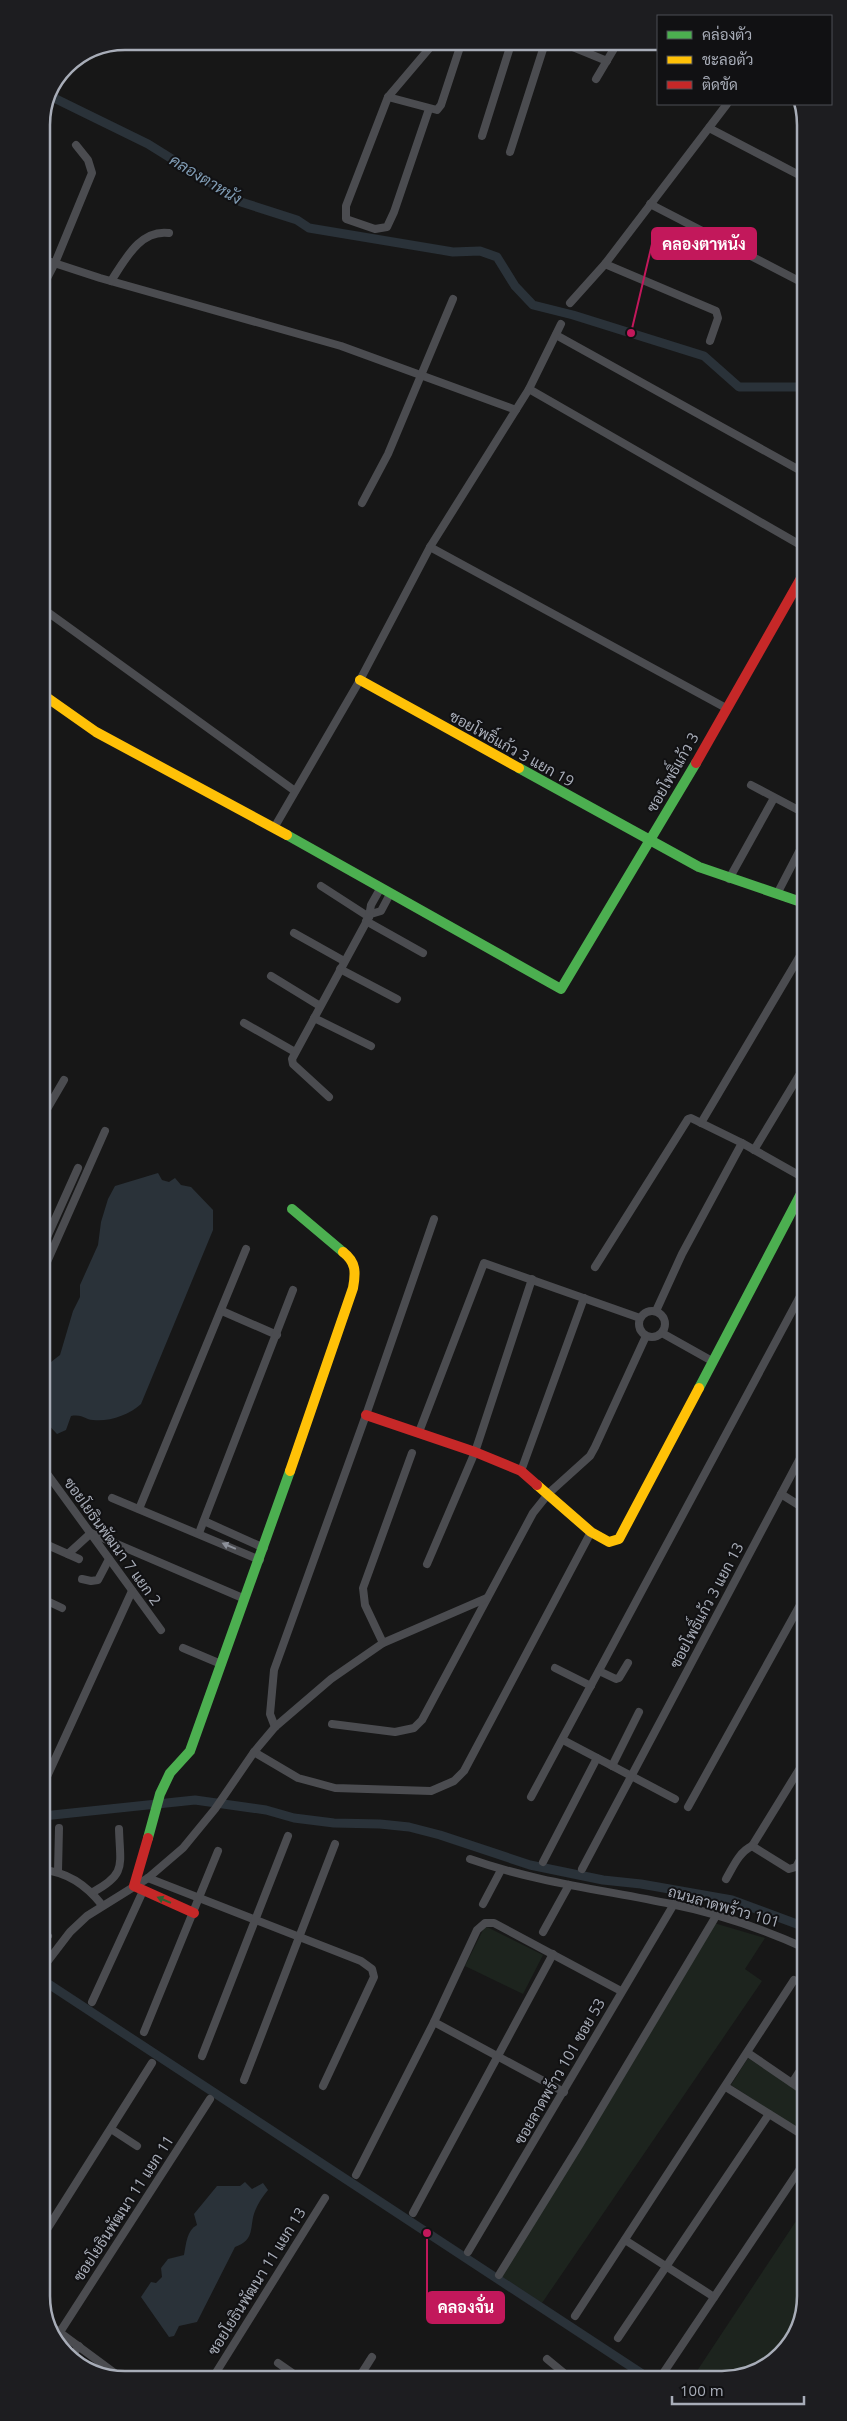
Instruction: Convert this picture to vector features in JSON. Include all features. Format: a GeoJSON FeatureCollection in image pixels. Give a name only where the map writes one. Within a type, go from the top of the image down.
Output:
{"type":"FeatureCollection","features":[{"type":"Feature","properties":{"kind":"street"},"geometry":{"type":"LineString","coordinates":[[428,50],[388,97],[346,206],[346,219],[350,222],[375,229],[387,227],[394,212],[429,109]]}},
{"type":"Feature","properties":{"kind":"street"},"geometry":{"type":"LineString","coordinates":[[388,97],[437,110],[441,105],[459,50]]}},
{"type":"Feature","properties":{"kind":"street"},"geometry":{"type":"LineString","coordinates":[[482,136],[509,50]]}},
{"type":"Feature","properties":{"kind":"street"},"geometry":{"type":"LineString","coordinates":[[510,152],[543,50]]}},
{"type":"Feature","properties":{"kind":"street"},"geometry":{"type":"LineString","coordinates":[[580,50],[607,61]]}},
{"type":"Feature","properties":{"kind":"street"},"geometry":{"type":"LineString","coordinates":[[596,79],[613,50]]}},
{"type":"Feature","properties":{"kind":"street"},"geometry":{"type":"LineString","coordinates":[[570,303],[605,264],[726,105]]}},
{"type":"Feature","properties":{"kind":"street"},"geometry":{"type":"LineString","coordinates":[[709,128],[797,174]]}},
{"type":"Feature","properties":{"kind":"street"},"geometry":{"type":"LineString","coordinates":[[50,274],[92,173],[88,160],[76,145]]}},
{"type":"Feature","properties":{"kind":"street"},"geometry":{"type":"LineString","coordinates":[[650,204],[797,280]]}},
{"type":"Feature","properties":{"kind":"street"},"geometry":{"type":"LineString","coordinates":[[111,281],[140,243],[149,235],[158,232],[168,233]]}},
{"type":"Feature","properties":{"kind":"street"},"geometry":{"type":"LineString","coordinates":[[50,261],[111,281],[341,346],[516,410]]}},
{"type":"Feature","properties":{"kind":"street"},"geometry":{"type":"LineString","coordinates":[[605,264],[716,311],[718,318],[710,341]]}},
{"type":"Feature","properties":{"kind":"street"},"geometry":{"type":"LineString","coordinates":[[362,503],[388,454],[453,300]]}},
{"type":"Feature","properties":{"kind":"street"},"geometry":{"type":"LineString","coordinates":[[274,828],[360,680],[430,547],[529,389],[561,324]]}},
{"type":"Feature","properties":{"kind":"street"},"geometry":{"type":"LineString","coordinates":[[556,335],[797,468]]}},
{"type":"Feature","properties":{"kind":"street"},"geometry":{"type":"LineString","coordinates":[[529,389],[797,543]]}},
{"type":"Feature","properties":{"kind":"street"},"geometry":{"type":"LineString","coordinates":[[430,547],[726,708]]}},
{"type":"Feature","properties":{"kind":"street","name":"ซอยโพธิ์แก้ว 3"},"geometry":{"type":"LineString","coordinates":[[390,894],[562,989],[650,842],[797,585]]}},
{"type":"Feature","properties":{"kind":"street"},"geometry":{"type":"LineString","coordinates":[[50,614],[295,791]]}},
{"type":"Feature","properties":{"kind":"street","name":"ซอยโพธิ์แก้ว 3 แยก 19"},"geometry":{"type":"LineString","coordinates":[[360,680],[650,842]]}},
{"type":"Feature","properties":{"kind":"street"},"geometry":{"type":"LineString","coordinates":[[50,700],[96,732],[274,828],[390,894],[381,911],[369,917]]}},
{"type":"Feature","properties":{"kind":"street"},"geometry":{"type":"LineString","coordinates":[[751,785],[797,810]]}},
{"type":"Feature","properties":{"kind":"street"},"geometry":{"type":"LineString","coordinates":[[729,879],[774,798]]}},
{"type":"Feature","properties":{"kind":"street"},"geometry":{"type":"LineString","coordinates":[[650,842],[699,867],[729,879],[797,901]]}},
{"type":"Feature","properties":{"kind":"street"},"geometry":{"type":"LineString","coordinates":[[777,894],[797,855]]}},
{"type":"Feature","properties":{"kind":"street"},"geometry":{"type":"LineString","coordinates":[[320,886],[422,953]]}},
{"type":"Feature","properties":{"kind":"street"},"geometry":{"type":"LineString","coordinates":[[328,1096],[293,1064],[292,1059],[369,917],[371,905],[380,889]]}},
{"type":"Feature","properties":{"kind":"street"},"geometry":{"type":"LineString","coordinates":[[294,933],[344,961]]}},
{"type":"Feature","properties":{"kind":"street"},"geometry":{"type":"LineString","coordinates":[[701,1123],[797,961]]}},
{"type":"Feature","properties":{"kind":"street"},"geometry":{"type":"LineString","coordinates":[[340,969],[397,999]]}},
{"type":"Feature","properties":{"kind":"street"},"geometry":{"type":"LineString","coordinates":[[271,976],[320,1006]]}},
{"type":"Feature","properties":{"kind":"street"},"geometry":{"type":"LineString","coordinates":[[314,1018],[371,1046]]}},
{"type":"Feature","properties":{"kind":"street"},"geometry":{"type":"LineString","coordinates":[[244,1023],[296,1052]]}},
{"type":"Feature","properties":{"kind":"street"},"geometry":{"type":"LineString","coordinates":[[754,1150],[797,1078]]}},
{"type":"Feature","properties":{"kind":"street"},"geometry":{"type":"LineString","coordinates":[[50,1104],[64,1080]]}},
{"type":"Feature","properties":{"kind":"street"},"geometry":{"type":"LineString","coordinates":[[595,1267],[686,1122],[691,1118],[742,1143],[797,1174]]}},
{"type":"Feature","properties":{"kind":"street"},"geometry":{"type":"LineString","coordinates":[[50,1255],[105,1131]]}},
{"type":"Feature","properties":{"kind":"street"},"geometry":{"type":"LineString","coordinates":[[656,1311],[682,1254],[742,1143]]}},
{"type":"Feature","properties":{"kind":"street"},"geometry":{"type":"LineString","coordinates":[[50,1230],[78,1168]]}},
{"type":"Feature","properties":{"kind":"street"},"geometry":{"type":"LineString","coordinates":[[366,1415],[475,1452],[521,1471],[549,1493],[572,1518],[591,1532],[609,1542],[619,1539],[797,1201]]}},
{"type":"Feature","properties":{"kind":"street"},"geometry":{"type":"LineString","coordinates":[[92,2002],[138,1889],[160,1794],[170,1773],[190,1751],[260,1560],[353,1288],[356,1273],[355,1265],[351,1258],[292,1209]]}},
{"type":"Feature","properties":{"kind":"street"},"geometry":{"type":"LineString","coordinates":[[275,1727],[270,1714],[274,1670],[434,1219]]}},
{"type":"Feature","properties":{"kind":"street"},"geometry":{"type":"LineString","coordinates":[[139,1509],[246,1249]]}},
{"type":"Feature","properties":{"kind":"street"},"geometry":{"type":"LineString","coordinates":[[419,1432],[483,1264],[489,1262],[640,1318]]}},
{"type":"Feature","properties":{"kind":"street"},"geometry":{"type":"LineString","coordinates":[[428,1564],[475,1452],[532,1279]]}},
{"type":"Feature","properties":{"kind":"street"},"geometry":{"type":"LineString","coordinates":[[199,1533],[293,1290]]}},
{"type":"Feature","properties":{"kind":"street"},"geometry":{"type":"LineString","coordinates":[[521,1471],[584,1298]]}},
{"type":"Feature","properties":{"kind":"street"},"geometry":{"type":"LineString","coordinates":[[531,1797],[797,1302]]}},
{"type":"Feature","properties":{"kind":"street"},"geometry":{"type":"LineString","coordinates":[[222,1311],[277,1335]]}},
{"type":"Feature","properties":{"kind":"street"},"geometry":{"type":"LineString","coordinates":[[656,1311],[662,1315],[666,1322],[662,1333],[652,1337],[646,1336],[639,1328],[640,1318],[647,1312],[656,1311]]}},
{"type":"Feature","properties":{"kind":"street"},"geometry":{"type":"LineString","coordinates":[[662,1333],[712,1361]]}},
{"type":"Feature","properties":{"kind":"street"},"geometry":{"type":"LineString","coordinates":[[332,1724],[395,1732],[414,1728],[429,1708],[533,1513],[549,1493],[590,1456],[600,1439],[646,1336]]}},
{"type":"Feature","properties":{"kind":"street"},"geometry":{"type":"LineString","coordinates":[[383,1643],[365,1605],[364,1588],[412,1453]]}},
{"type":"Feature","properties":{"kind":"street","name":"ซอยโพธิ์แก้ว 3 แยก 13"},"geometry":{"type":"LineString","coordinates":[[582,1869],[797,1463]]}},
{"type":"Feature","properties":{"kind":"street","name":"ซอยโยธินพัฒนา 7 แยก 2"},"geometry":{"type":"LineString","coordinates":[[50,1477],[161,1630]]}},
{"type":"Feature","properties":{"kind":"street"},"geometry":{"type":"LineString","coordinates":[[781,1494],[797,1504]]}},
{"type":"Feature","properties":{"kind":"street"},"geometry":{"type":"LineString","coordinates":[[112,1498],[260,1560]]}},
{"type":"Feature","properties":{"kind":"street"},"geometry":{"type":"LineString","coordinates":[[204,1521],[264,1548]]}},
{"type":"Feature","properties":{"kind":"street"},"geometry":{"type":"LineString","coordinates":[[254,1752],[298,1778],[335,1788],[431,1791],[454,1781],[464,1772],[591,1532]]}},
{"type":"Feature","properties":{"kind":"street"},"geometry":{"type":"LineString","coordinates":[[68,1554],[91,1533],[245,1599]]}},
{"type":"Feature","properties":{"kind":"street"},"geometry":{"type":"LineString","coordinates":[[50,1547],[79,1559]]}},
{"type":"Feature","properties":{"kind":"street"},"geometry":{"type":"LineString","coordinates":[[82,1579],[98,1580],[109,1559]]}},
{"type":"Feature","properties":{"kind":"street"},"geometry":{"type":"LineString","coordinates":[[50,1772],[132,1591]]}},
{"type":"Feature","properties":{"kind":"street"},"geometry":{"type":"LineString","coordinates":[[50,1958],[70,1932],[102,1905],[138,1889],[183,1848],[215,1809],[254,1752],[275,1727],[350,1664],[383,1643],[487,1598]]}},
{"type":"Feature","properties":{"kind":"street"},"geometry":{"type":"LineString","coordinates":[[50,1602],[62,1608]]}},
{"type":"Feature","properties":{"kind":"street"},"geometry":{"type":"LineString","coordinates":[[688,1807],[797,1610]]}},
{"type":"Feature","properties":{"kind":"street"},"geometry":{"type":"LineString","coordinates":[[183,1648],[222,1664]]}},
{"type":"Feature","properties":{"kind":"street"},"geometry":{"type":"LineString","coordinates":[[599,1671],[616,1679],[619,1678],[628,1663]]}},
{"type":"Feature","properties":{"kind":"street"},"geometry":{"type":"LineString","coordinates":[[555,1668],[591,1686]]}},
{"type":"Feature","properties":{"kind":"street"},"geometry":{"type":"LineString","coordinates":[[612,1766],[639,1712]]}},
{"type":"Feature","properties":{"kind":"street"},"geometry":{"type":"LineString","coordinates":[[563,1740],[675,1799]]}},
{"type":"Feature","properties":{"kind":"street"},"geometry":{"type":"LineString","coordinates":[[543,1862],[597,1758]]}},
{"type":"Feature","properties":{"kind":"street"},"geometry":{"type":"LineString","coordinates":[[726,1879],[740,1855],[752,1846],[797,1773]]}},
{"type":"Feature","properties":{"kind":"street"},"geometry":{"type":"LineString","coordinates":[[58,1871],[59,1828]]}},
{"type":"Feature","properties":{"kind":"street"},"geometry":{"type":"LineString","coordinates":[[92,1892],[109,1884],[118,1874],[120,1867],[119,1829]]}},
{"type":"Feature","properties":{"kind":"street"},"geometry":{"type":"LineString","coordinates":[[202,2056],[288,1836]]}},
{"type":"Feature","properties":{"kind":"street"},"geometry":{"type":"LineString","coordinates":[[244,2080],[335,1844]]}},
{"type":"Feature","properties":{"kind":"street"},"geometry":{"type":"LineString","coordinates":[[752,1846],[789,1869],[797,1865]]}},
{"type":"Feature","properties":{"kind":"street"},"geometry":{"type":"LineString","coordinates":[[144,2032],[200,1899],[218,1851]]}},
{"type":"Feature","properties":{"kind":"street","name":"ถนนลาดพร้าว 101"},"geometry":{"type":"LineString","coordinates":[[470,1859],[501,1870],[569,1885],[674,1904],[768,1931],[797,1944]]}},
{"type":"Feature","properties":{"kind":"street"},"geometry":{"type":"LineString","coordinates":[[50,1870],[58,1871],[92,1892],[102,1905]]}},
{"type":"Feature","properties":{"kind":"street"},"geometry":{"type":"LineString","coordinates":[[483,1904],[501,1870]]}},
{"type":"Feature","properties":{"kind":"street"},"geometry":{"type":"LineString","coordinates":[[148,1878],[361,1961],[372,1969],[374,1973],[323,2086]]}},
{"type":"Feature","properties":{"kind":"street"},"geometry":{"type":"LineString","coordinates":[[543,1932],[569,1885]]}},
{"type":"Feature","properties":{"kind":"street"},"geometry":{"type":"LineString","coordinates":[[138,1889],[194,1913]]}},
{"type":"Feature","properties":{"kind":"street","name":"ซอยลาดพร้าว 101 ซอย 53"},"geometry":{"type":"LineString","coordinates":[[468,2252],[674,1904]]}},
{"type":"Feature","properties":{"kind":"street"},"geometry":{"type":"LineString","coordinates":[[499,2275],[580,2144],[716,1916]]}},
{"type":"Feature","properties":{"kind":"street"},"geometry":{"type":"LineString","coordinates":[[356,2175],[434,2022],[477,1930],[485,1923],[494,1923],[621,1991]]}},
{"type":"Feature","properties":{"kind":"street"},"geometry":{"type":"LineString","coordinates":[[413,2213],[553,1954]]}},
{"type":"Feature","properties":{"kind":"street"},"geometry":{"type":"LineString","coordinates":[[575,2316],[794,1980]]}},
{"type":"Feature","properties":{"kind":"street"},"geometry":{"type":"LineString","coordinates":[[434,2022],[564,2092]]}},
{"type":"Feature","properties":{"kind":"street"},"geometry":{"type":"LineString","coordinates":[[748,2053],[797,2086]]}},
{"type":"Feature","properties":{"kind":"street"},"geometry":{"type":"LineString","coordinates":[[50,2225],[152,2063]]}},
{"type":"Feature","properties":{"kind":"street"},"geometry":{"type":"LineString","coordinates":[[792,2083],[797,2076]]}},
{"type":"Feature","properties":{"kind":"street"},"geometry":{"type":"LineString","coordinates":[[726,2087],[797,2131]]}},
{"type":"Feature","properties":{"kind":"street","name":"ซอยโยธินพัฒนา 11 แยก 11"},"geometry":{"type":"LineString","coordinates":[[60,2332],[210,2100]]}},
{"type":"Feature","properties":{"kind":"street"},"geometry":{"type":"LineString","coordinates":[[618,2338],[769,2114]]}},
{"type":"Feature","properties":{"kind":"street"},"geometry":{"type":"LineString","coordinates":[[111,2129],[138,2146]]}},
{"type":"Feature","properties":{"kind":"street"},"geometry":{"type":"LineString","coordinates":[[665,2371],[797,2173]]}},
{"type":"Feature","properties":{"kind":"street","name":"ซอยโยธินพัฒนา 11 แยก 13"},"geometry":{"type":"LineString","coordinates":[[217,2371],[324,2198]]}},
{"type":"Feature","properties":{"kind":"street"},"geometry":{"type":"LineString","coordinates":[[625,2240],[714,2297]]}},
{"type":"Feature","properties":{"kind":"street"},"geometry":{"type":"LineString","coordinates":[[60,2332],[102,2367]]}},
{"type":"Feature","properties":{"kind":"street"},"geometry":{"type":"LineString","coordinates":[[75,2352],[79,2346]]}},
{"type":"Feature","properties":{"kind":"street"},"geometry":{"type":"LineString","coordinates":[[363,2371],[372,2357]]}},
{"type":"Feature","properties":{"kind":"street"},"geometry":{"type":"LineString","coordinates":[[547,2359],[562,2371]]}},
{"type":"Feature","properties":{"kind":"street"},"geometry":{"type":"LineString","coordinates":[[278,2363],[290,2371]]}},
{"type":"Feature","properties":{"kind":"shaded area"},"geometry":{"type":"Polygon","coordinates":[[[158,1173],[162,1180],[169,1182],[175,1178],[181,1185],[191,1187],[213,1210],[213,1230],[141,1404],[125,1414],[112,1419],[90,1420],[79,1416],[71,1416],[66,1430],[57,1434],[50,1426],[50,1364],[60,1355],[73,1311],[80,1297],[80,1285],[98,1245],[101,1222],[108,1199],[115,1186],[158,1173]]]}},
{"type":"Feature","properties":{"kind":"shaded area"},"geometry":{"type":"Polygon","coordinates":[[[714,1923],[765,1938],[745,1969],[762,1981],[542,2303],[501,2276],[714,1923]]]}},
{"type":"Feature","properties":{"kind":"shaded area"},"geometry":{"type":"Polygon","coordinates":[[[485,1926],[543,1955],[523,1994],[465,1966],[485,1926]]]}},
{"type":"Feature","properties":{"kind":"shaded area"},"geometry":{"type":"Polygon","coordinates":[[[748,2058],[797,2090],[797,2128],[731,2085],[748,2058]]]}},
{"type":"Feature","properties":{"kind":"shaded area"},"geometry":{"type":"Polygon","coordinates":[[[245,2182],[252,2189],[263,2183],[268,2190],[255,2211],[251,2232],[246,2241],[235,2247],[197,2322],[179,2326],[174,2336],[169,2337],[141,2297],[151,2282],[156,2283],[162,2277],[161,2268],[168,2259],[184,2255],[189,2234],[197,2225],[194,2214],[217,2186],[240,2186],[245,2182]]]}},
{"type":"Feature","properties":{"kind":"shaded area"},"geometry":{"type":"Polygon","coordinates":[[[797,2220],[796,2311],[782,2342],[764,2358],[751,2365],[732,2370],[697,2371],[797,2220]]]}},
{"type":"Feature","properties":{"kind":"waterway","name":"คลองตาหนัง"},"geometry":{"type":"LineString","coordinates":[[55,99],[148,144],[241,202],[297,220],[309,228],[453,252],[480,251],[497,257],[515,286],[533,305],[573,315],[704,356],[739,387],[797,387]]}},
{"type":"Feature","properties":{"kind":"waterway"},"geometry":{"type":"LineString","coordinates":[[50,1815],[195,1800],[266,1810],[294,1818],[334,1823],[409,1827],[440,1835],[530,1865],[603,1880],[641,1884],[732,1900],[797,1924]]}},
{"type":"Feature","properties":{"kind":"waterway"},"geometry":{"type":"LineString","coordinates":[[50,1985],[638,2371]]}},
{"type":"Feature","properties":{"kind":"traffic: fast"},"geometry":{"type":"LineString","coordinates":[[287,835],[561,989],[696,763]]}},
{"type":"Feature","properties":{"kind":"traffic: fast"},"geometry":{"type":"LineString","coordinates":[[519,768],[699,867],[797,901]]}},
{"type":"Feature","properties":{"kind":"traffic: fast"},"geometry":{"type":"LineString","coordinates":[[699,1388],[797,1201]]}},
{"type":"Feature","properties":{"kind":"traffic: fast"},"geometry":{"type":"LineString","coordinates":[[292,1209],[343,1252]]}},
{"type":"Feature","properties":{"kind":"traffic: fast"},"geometry":{"type":"LineString","coordinates":[[148,1838],[160,1794],[170,1773],[190,1751],[290,1471]]}},
{"type":"Feature","properties":{"kind":"traffic: slow"},"geometry":{"type":"LineString","coordinates":[[360,680],[519,768]]}},
{"type":"Feature","properties":{"kind":"traffic: slow"},"geometry":{"type":"LineString","coordinates":[[50,700],[96,732],[287,835]]}},
{"type":"Feature","properties":{"kind":"traffic: slow"},"geometry":{"type":"LineString","coordinates":[[290,1471],[353,1288],[355,1277],[353,1264],[343,1252]]}},
{"type":"Feature","properties":{"kind":"traffic: slow"},"geometry":{"type":"LineString","coordinates":[[537,1485],[591,1532],[609,1542],[619,1539],[699,1388]]}},
{"type":"Feature","properties":{"kind":"traffic: jam"},"geometry":{"type":"LineString","coordinates":[[696,763],[797,585]]}},
{"type":"Feature","properties":{"kind":"traffic: jam"},"geometry":{"type":"LineString","coordinates":[[366,1415],[475,1452],[521,1471],[537,1485]]}},
{"type":"Feature","properties":{"kind":"traffic: jam"},"geometry":{"type":"LineString","coordinates":[[148,1838],[134,1886],[194,1913]]}},
{"type":"Feature","properties":{"kind":"place","name":"คลองตาหนัง"},"geometry":{"type":"Point","coordinates":[631,333]}},
{"type":"Feature","properties":{"kind":"place","name":"คลองจั่น"},"geometry":{"type":"Point","coordinates":[427,2233]}}]}
